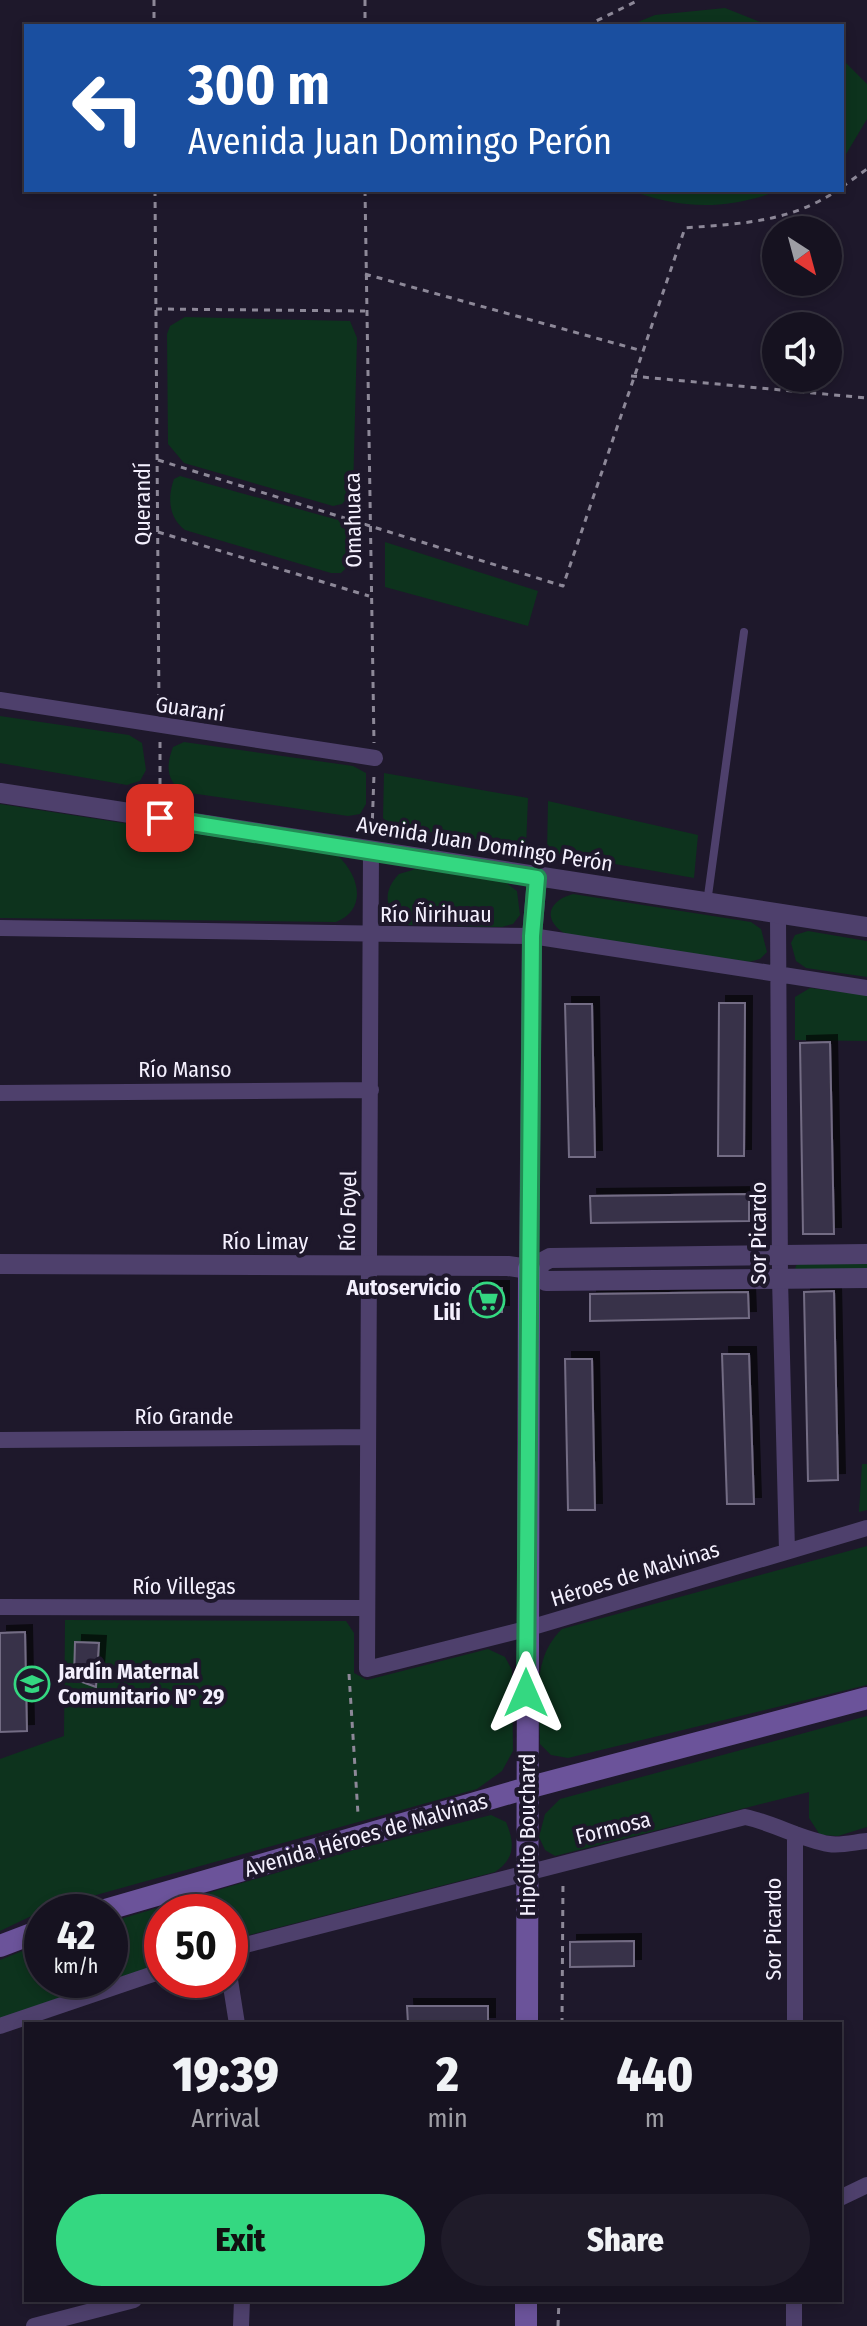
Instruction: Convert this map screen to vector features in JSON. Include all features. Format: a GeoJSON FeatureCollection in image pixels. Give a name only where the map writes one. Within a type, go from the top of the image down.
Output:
{"type":"FeatureCollection","features":[{"type":"Feature","properties":{"kind":"main road","name":"Hipólito Bouchard"},"geometry":{"type":"LineString","coordinates":[[527,2022],[529,1269]]}},
{"type":"Feature","properties":{"kind":"main road","name":"Avenida Héroes de Malvinas"},"geometry":{"type":"LineString","coordinates":[[128,1903],[527,1788],[867,1698]]}},
{"type":"Feature","properties":{"kind":"main road"},"geometry":{"type":"LineString","coordinates":[[0,1946],[24,1937]]}},
{"type":"Feature","properties":{"kind":"main road"},"geometry":{"type":"LineString","coordinates":[[526,2302],[526,2326]]}},
{"type":"Feature","properties":{"kind":"street","name":"Guaraní"},"geometry":{"type":"LineString","coordinates":[[0,700],[160,728],[375,758]]}},
{"type":"Feature","properties":{"kind":"street","name":"Avenida Juan Domingo Perón"},"geometry":{"type":"LineString","coordinates":[[0,793],[867,927]]}},
{"type":"Feature","properties":{"kind":"street","name":"Río Foyel"},"geometry":{"type":"LineString","coordinates":[[367,1669],[371,850]]}},
{"type":"Feature","properties":{"kind":"street","name":"Hipólito Bouchard"},"geometry":{"type":"LineString","coordinates":[[529,1269],[532,936],[537,878]]}},
{"type":"Feature","properties":{"kind":"street","name":"Sor Picardo"},"geometry":{"type":"LineString","coordinates":[[778,915],[780,1279],[787,1551]]}},
{"type":"Feature","properties":{"kind":"street","name":"Río Ñirihuau"},"geometry":{"type":"LineString","coordinates":[[0,928],[371,936],[532,936],[867,988]]}},
{"type":"Feature","properties":{"kind":"street","name":"Río Manso"},"geometry":{"type":"LineString","coordinates":[[0,1093],[371,1090]]}},
{"type":"Feature","properties":{"kind":"street","name":"Río Limay"},"geometry":{"type":"LineString","coordinates":[[0,1264],[529,1269],[550,1258],[867,1254]]}},
{"type":"Feature","properties":{"kind":"street","name":"Río Limay"},"geometry":{"type":"LineString","coordinates":[[529,1269],[546,1281],[867,1278]]}},
{"type":"Feature","properties":{"kind":"street","name":"Río Grande"},"geometry":{"type":"LineString","coordinates":[[0,1440],[368,1437]]}},
{"type":"Feature","properties":{"kind":"street","name":"Héroes de Malvinas"},"geometry":{"type":"LineString","coordinates":[[367,1669],[526,1629],[867,1528]]}},
{"type":"Feature","properties":{"kind":"street","name":"Río Villegas"},"geometry":{"type":"LineString","coordinates":[[0,1607],[367,1608]]}},
{"type":"Feature","properties":{"kind":"street","name":"Formosa"},"geometry":{"type":"LineString","coordinates":[[248,1944],[745,1817],[773,1823],[795,1834],[832,1845],[867,1841]]}},
{"type":"Feature","properties":{"kind":"street","name":"Sor Picardo"},"geometry":{"type":"LineString","coordinates":[[795,1834],[795,2022]]}},
{"type":"Feature","properties":{"kind":"street"},"geometry":{"type":"LineString","coordinates":[[0,2026],[144,1977]]}},
{"type":"Feature","properties":{"kind":"street"},"geometry":{"type":"LineString","coordinates":[[233,1998],[237,2022]]}},
{"type":"Feature","properties":{"kind":"street"},"geometry":{"type":"LineString","coordinates":[[842,2197],[867,2185]]}},
{"type":"Feature","properties":{"kind":"street"},"geometry":{"type":"LineString","coordinates":[[34,2326],[80,2308],[120,2302]]}},
{"type":"Feature","properties":{"kind":"street"},"geometry":{"type":"LineString","coordinates":[[241,2326],[242,2302]]}},
{"type":"Feature","properties":{"kind":"street"},"geometry":{"type":"LineString","coordinates":[[794,2302],[794,2326]]}},
{"type":"Feature","properties":{"kind":"lane"},"geometry":{"type":"LineString","coordinates":[[706,904],[744,632]]}},
{"type":"Feature","properties":{"kind":"path"},"geometry":{"type":"LineString","coordinates":[[154,0],[154,24]]}},
{"type":"Feature","properties":{"kind":"path"},"geometry":{"type":"LineString","coordinates":[[365,0],[365,24]]}},
{"type":"Feature","properties":{"kind":"path"},"geometry":{"type":"LineString","coordinates":[[590,24],[639,0]]}},
{"type":"Feature","properties":{"kind":"path"},"geometry":{"type":"LineString","coordinates":[[844,186],[867,169]]}},
{"type":"Feature","properties":{"kind":"path","name":"Querandí"},"geometry":{"type":"LineString","coordinates":[[155,192],[160,818]]}},
{"type":"Feature","properties":{"kind":"path","name":"Omahuaca"},"geometry":{"type":"LineString","coordinates":[[365,192],[375,758],[371,850]]}},
{"type":"Feature","properties":{"kind":"path"},"geometry":{"type":"LineString","coordinates":[[158,460],[369,523],[563,586],[631,376],[685,228],[752,223],[808,210],[835,192]]}},
{"type":"Feature","properties":{"kind":"path"},"geometry":{"type":"LineString","coordinates":[[365,274],[640,351]]}},
{"type":"Feature","properties":{"kind":"path"},"geometry":{"type":"LineString","coordinates":[[156,309],[365,311]]}},
{"type":"Feature","properties":{"kind":"path"},"geometry":{"type":"LineString","coordinates":[[631,376],[867,398]]}},
{"type":"Feature","properties":{"kind":"path"},"geometry":{"type":"LineString","coordinates":[[158,532],[370,596]]}},
{"type":"Feature","properties":{"kind":"path"},"geometry":{"type":"LineString","coordinates":[[360,1836],[349,1673],[367,1669]]}},
{"type":"Feature","properties":{"kind":"path"},"geometry":{"type":"LineString","coordinates":[[562,2022],[563,1864]]}},
{"type":"Feature","properties":{"kind":"path"},"geometry":{"type":"LineString","coordinates":[[558,2326],[559,2302]]}},
{"type":"Feature","properties":{"kind":"green space"},"geometry":{"type":"Polygon","coordinates":[[[725,8],[765,24],[633,24],[655,15],[725,8]]]}},
{"type":"Feature","properties":{"kind":"green space"},"geometry":{"type":"Polygon","coordinates":[[[844,61],[867,84],[867,119],[844,158],[844,61]]]}},
{"type":"Feature","properties":{"kind":"green space"},"geometry":{"type":"Polygon","coordinates":[[[635,192],[775,192],[742,201],[705,205],[635,192]]]}},
{"type":"Feature","properties":{"kind":"green space"},"geometry":{"type":"Polygon","coordinates":[[[185,317],[350,321],[357,338],[353,492],[342,504],[333,506],[184,463],[168,444],[167,334],[170,326],[185,317]]]}},
{"type":"Feature","properties":{"kind":"green space"},"geometry":{"type":"Polygon","coordinates":[[[180,476],[338,520],[350,537],[351,563],[341,573],[331,573],[185,530],[173,514],[170,500],[174,479],[180,476]]]}},
{"type":"Feature","properties":{"kind":"green space"},"geometry":{"type":"Polygon","coordinates":[[[385,542],[538,591],[528,626],[385,587],[385,542]]]}},
{"type":"Feature","properties":{"kind":"green space"},"geometry":{"type":"Polygon","coordinates":[[[0,716],[129,735],[142,743],[146,770],[140,781],[127,785],[0,763],[0,716]]]}},
{"type":"Feature","properties":{"kind":"green space"},"geometry":{"type":"Polygon","coordinates":[[[184,742],[353,766],[366,773],[366,804],[360,814],[348,816],[183,792],[173,783],[169,760],[173,747],[184,742]]]}},
{"type":"Feature","properties":{"kind":"green space"},"geometry":{"type":"Polygon","coordinates":[[[384,773],[528,798],[526,847],[391,826],[383,818],[384,773]]]}},
{"type":"Feature","properties":{"kind":"green space"},"geometry":{"type":"Polygon","coordinates":[[[548,801],[698,835],[694,878],[547,852],[548,801]]]}},
{"type":"Feature","properties":{"kind":"green space"},"geometry":{"type":"Polygon","coordinates":[[[0,804],[338,856],[351,872],[357,891],[356,900],[353,909],[336,922],[0,918],[0,804]]]}},
{"type":"Feature","properties":{"kind":"green space"},"geometry":{"type":"Polygon","coordinates":[[[416,869],[505,882],[517,891],[520,915],[513,924],[502,927],[406,925],[390,908],[388,895],[399,874],[416,869]]]}},
{"type":"Feature","properties":{"kind":"green space"},"geometry":{"type":"Polygon","coordinates":[[[573,894],[751,922],[761,929],[767,952],[760,959],[749,962],[567,935],[554,924],[551,912],[558,901],[573,894]]]}},
{"type":"Feature","properties":{"kind":"green space"},"geometry":{"type":"Polygon","coordinates":[[[808,931],[867,941],[867,977],[806,968],[796,961],[791,943],[795,935],[808,931]]]}},
{"type":"Feature","properties":{"kind":"green space"},"geometry":{"type":"Polygon","coordinates":[[[810,988],[867,995],[867,1041],[795,1040],[795,997],[810,988]]]}},
{"type":"Feature","properties":{"kind":"green space"},"geometry":{"type":"Polygon","coordinates":[[[867,1260],[867,1271],[795,1269],[797,1263],[867,1260]]]}},
{"type":"Feature","properties":{"kind":"green space"},"geometry":{"type":"Polygon","coordinates":[[[862,1464],[867,1464],[867,1510],[859,1512],[862,1464]]]}},
{"type":"Feature","properties":{"kind":"green space"},"geometry":{"type":"Polygon","coordinates":[[[867,1546],[867,1685],[568,1758],[551,1755],[540,1744],[541,1668],[552,1641],[562,1629],[867,1546]]]}},
{"type":"Feature","properties":{"kind":"green space"},"geometry":{"type":"Polygon","coordinates":[[[65,1620],[346,1621],[354,1633],[354,1673],[367,1680],[488,1649],[505,1657],[512,1670],[513,1751],[502,1771],[477,1789],[100,1894],[24,1894],[24,1920],[0,1931],[0,1759],[64,1736],[65,1620]]]}},
{"type":"Feature","properties":{"kind":"green space"},"geometry":{"type":"Polygon","coordinates":[[[867,1716],[867,1827],[838,1836],[820,1835],[809,1818],[809,1792],[555,1856],[545,1850],[539,1837],[545,1814],[560,1799],[867,1716]]]}},
{"type":"Feature","properties":{"kind":"green space"},"geometry":{"type":"Polygon","coordinates":[[[491,1815],[506,1822],[512,1844],[510,1856],[495,1872],[248,1935],[248,1894],[205,1894],[357,1849],[491,1815]]]}},
{"type":"Feature","properties":{"kind":"green space"},"geometry":{"type":"Polygon","coordinates":[[[144,1912],[144,1969],[128,1975],[128,1917],[144,1912]]]}},
{"type":"Feature","properties":{"kind":"green space"},"geometry":{"type":"Polygon","coordinates":[[[24,1950],[24,1998],[61,1998],[0,2019],[0,1960],[24,1950]]]}},
{"type":"Feature","properties":{"kind":"building"},"geometry":{"type":"Polygon","coordinates":[[[719,1003],[745,1003],[744,1156],[718,1156],[719,1003]]]}},
{"type":"Feature","properties":{"kind":"building"},"geometry":{"type":"Polygon","coordinates":[[[565,1004],[592,1004],[595,1157],[569,1157],[565,1004]]]}},
{"type":"Feature","properties":{"kind":"building"},"geometry":{"type":"Polygon","coordinates":[[[830,1042],[834,1234],[803,1234],[800,1043],[830,1042]]]}},
{"type":"Feature","properties":{"kind":"building"},"geometry":{"type":"Polygon","coordinates":[[[749,1194],[749,1221],[591,1223],[590,1196],[749,1194]]]}},
{"type":"Feature","properties":{"kind":"building","name":"Autoservicio Lili"},"geometry":{"type":"Polygon","coordinates":[[[473,1288],[502,1288],[502,1312],[473,1312],[473,1288]]]}},
{"type":"Feature","properties":{"kind":"building"},"geometry":{"type":"Polygon","coordinates":[[[834,1291],[838,1480],[808,1481],[804,1292],[834,1291]]]}},
{"type":"Feature","properties":{"kind":"building"},"geometry":{"type":"Polygon","coordinates":[[[748,1292],[749,1318],[590,1321],[590,1294],[748,1292]]]}},
{"type":"Feature","properties":{"kind":"building"},"geometry":{"type":"Polygon","coordinates":[[[722,1354],[749,1354],[754,1504],[727,1504],[722,1354]]]}},
{"type":"Feature","properties":{"kind":"building"},"geometry":{"type":"Polygon","coordinates":[[[565,1359],[592,1359],[595,1510],[568,1510],[565,1359]]]}},
{"type":"Feature","properties":{"kind":"building","name":"Jardín Maternal Comunitario N° 29"},"geometry":{"type":"Polygon","coordinates":[[[25,1632],[27,1731],[0,1732],[0,1633],[25,1632]]]}},
{"type":"Feature","properties":{"kind":"building"},"geometry":{"type":"Polygon","coordinates":[[[75,1642],[99,1643],[96,1687],[74,1679],[75,1642]]]}},
{"type":"Feature","properties":{"kind":"building"},"geometry":{"type":"Polygon","coordinates":[[[634,1941],[634,1966],[570,1967],[570,1942],[634,1941]]]}},
{"type":"Feature","properties":{"kind":"building"},"geometry":{"type":"Polygon","coordinates":[[[407,2006],[488,2006],[488,2022],[408,2022],[407,2006]]]}},
{"type":"Feature","properties":{"kind":"place","name":"Autoservicio Lili"},"geometry":{"type":"Point","coordinates":[487,1300]}},
{"type":"Feature","properties":{"kind":"place","name":"Jardín Maternal Comunitario N° 29"},"geometry":{"type":"Point","coordinates":[32,1684]}},
{"type":"Feature","properties":{"kind":"route"},"geometry":{"type":"LineString","coordinates":[[160,818],[537,878],[532,936],[526,1693]]}}]}
